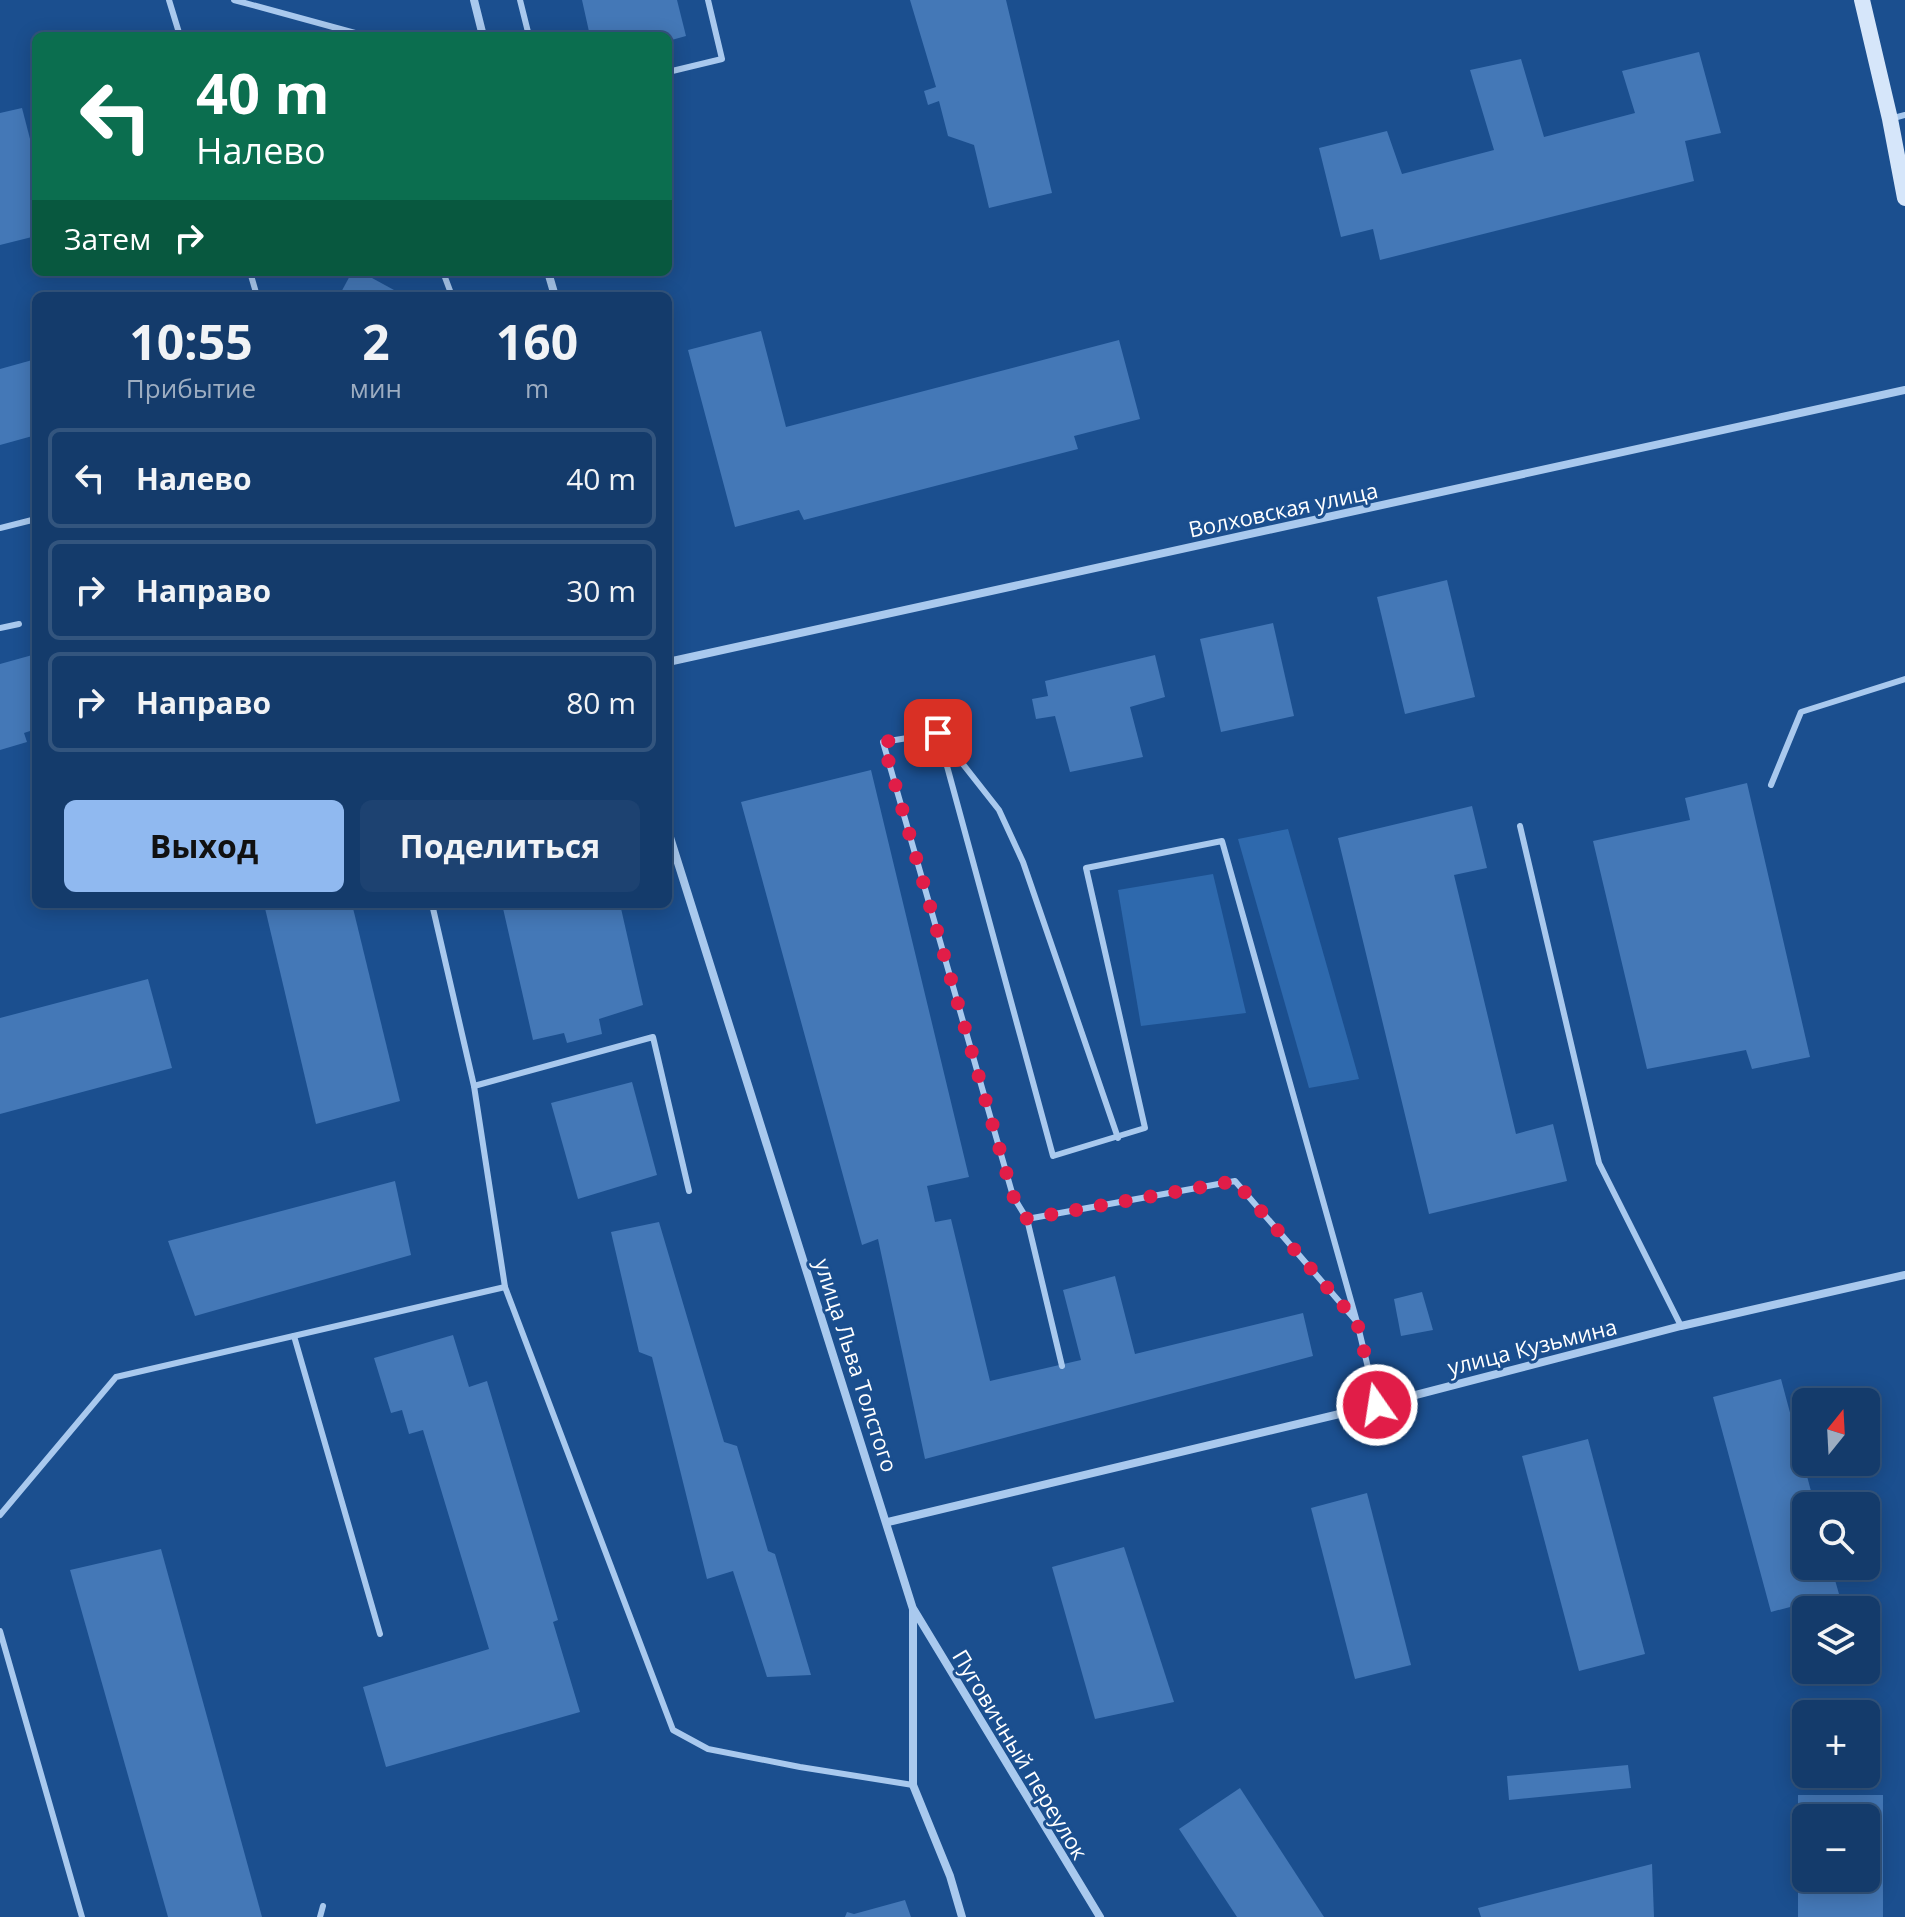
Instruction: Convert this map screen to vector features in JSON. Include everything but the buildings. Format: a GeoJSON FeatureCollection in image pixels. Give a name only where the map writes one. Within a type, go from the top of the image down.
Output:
{"type":"FeatureCollection","features":[{"type":"Feature","properties":{"kind":"main road"},"geometry":{"type":"LineString","coordinates":[[1862,0],[1898,117],[1905,198]]}},
{"type":"Feature","properties":{"kind":"street"},"geometry":{"type":"LineString","coordinates":[[474,0],[482,32]]}},
{"type":"Feature","properties":{"kind":"street","name":"Волховская улица"},"geometry":{"type":"LineString","coordinates":[[672,661],[1905,390]]}},
{"type":"Feature","properties":{"kind":"street","name":"улица Льва Толстого"},"geometry":{"type":"LineString","coordinates":[[672,844],[913,1609],[913,1785],[950,1876],[962,1917]]}},
{"type":"Feature","properties":{"kind":"street","name":"улица Кузьмина"},"geometry":{"type":"LineString","coordinates":[[888,1522],[1377,1405],[1681,1326],[1905,1275]]}},
{"type":"Feature","properties":{"kind":"street","name":"Пуговичный переулок"},"geometry":{"type":"LineString","coordinates":[[913,1609],[1100,1917]]}},
{"type":"Feature","properties":{"kind":"lane"},"geometry":{"type":"LineString","coordinates":[[169,0],[179,32]]}},
{"type":"Feature","properties":{"kind":"lane"},"geometry":{"type":"LineString","coordinates":[[234,0],[351,32]]}},
{"type":"Feature","properties":{"kind":"lane"},"geometry":{"type":"LineString","coordinates":[[520,0],[528,32]]}},
{"type":"Feature","properties":{"kind":"lane"},"geometry":{"type":"LineString","coordinates":[[672,71],[722,59],[708,0]]}},
{"type":"Feature","properties":{"kind":"lane"},"geometry":{"type":"LineString","coordinates":[[0,528],[32,520]]}},
{"type":"Feature","properties":{"kind":"lane"},"geometry":{"type":"LineString","coordinates":[[0,628],[19,624]]}},
{"type":"Feature","properties":{"kind":"lane"},"geometry":{"type":"LineString","coordinates":[[1771,785],[1801,712],[1905,679]]}},
{"type":"Feature","properties":{"kind":"lane"},"geometry":{"type":"LineString","coordinates":[[938,733],[1053,1156],[1145,1128],[1086,868],[1222,841],[1357,1322],[1377,1405]]}},
{"type":"Feature","properties":{"kind":"lane"},"geometry":{"type":"LineString","coordinates":[[938,733],[999,810],[1023,862],[1118,1138]]}},
{"type":"Feature","properties":{"kind":"lane"},"geometry":{"type":"LineString","coordinates":[[938,733],[883,742],[1013,1196],[1027,1219],[1062,1366]]}},
{"type":"Feature","properties":{"kind":"lane"},"geometry":{"type":"LineString","coordinates":[[1520,826],[1599,1163],[1681,1326]]}},
{"type":"Feature","properties":{"kind":"lane"},"geometry":{"type":"LineString","coordinates":[[433,908],[474,1086],[505,1287],[673,1730],[708,1749],[913,1785]]}},
{"type":"Feature","properties":{"kind":"lane"},"geometry":{"type":"LineString","coordinates":[[474,1086],[653,1037],[689,1191]]}},
{"type":"Feature","properties":{"kind":"lane"},"geometry":{"type":"LineString","coordinates":[[1027,1219],[1235,1181],[1357,1322]]}},
{"type":"Feature","properties":{"kind":"lane"},"geometry":{"type":"LineString","coordinates":[[0,1515],[116,1377],[505,1287]]}},
{"type":"Feature","properties":{"kind":"lane"},"geometry":{"type":"LineString","coordinates":[[294,1336],[380,1634]]}},
{"type":"Feature","properties":{"kind":"lane"},"geometry":{"type":"LineString","coordinates":[[0,1631],[82,1917]]}},
{"type":"Feature","properties":{"kind":"lane"},"geometry":{"type":"LineString","coordinates":[[320,1917],[323,1906]]}},
{"type":"Feature","properties":{"kind":"shaded area"},"geometry":{"type":"Polygon","coordinates":[[[1288,829],[1359,1079],[1309,1088],[1238,839],[1288,829]]]}},
{"type":"Feature","properties":{"kind":"shaded area"},"geometry":{"type":"Polygon","coordinates":[[[1213,874],[1246,1013],[1141,1026],[1118,890],[1213,874]]]}},
{"type":"Feature","properties":{"kind":"route"},"geometry":{"type":"LineString","coordinates":[[938,733],[883,742],[1013,1196],[1027,1219],[1235,1181],[1357,1322],[1377,1405]]}}]}
